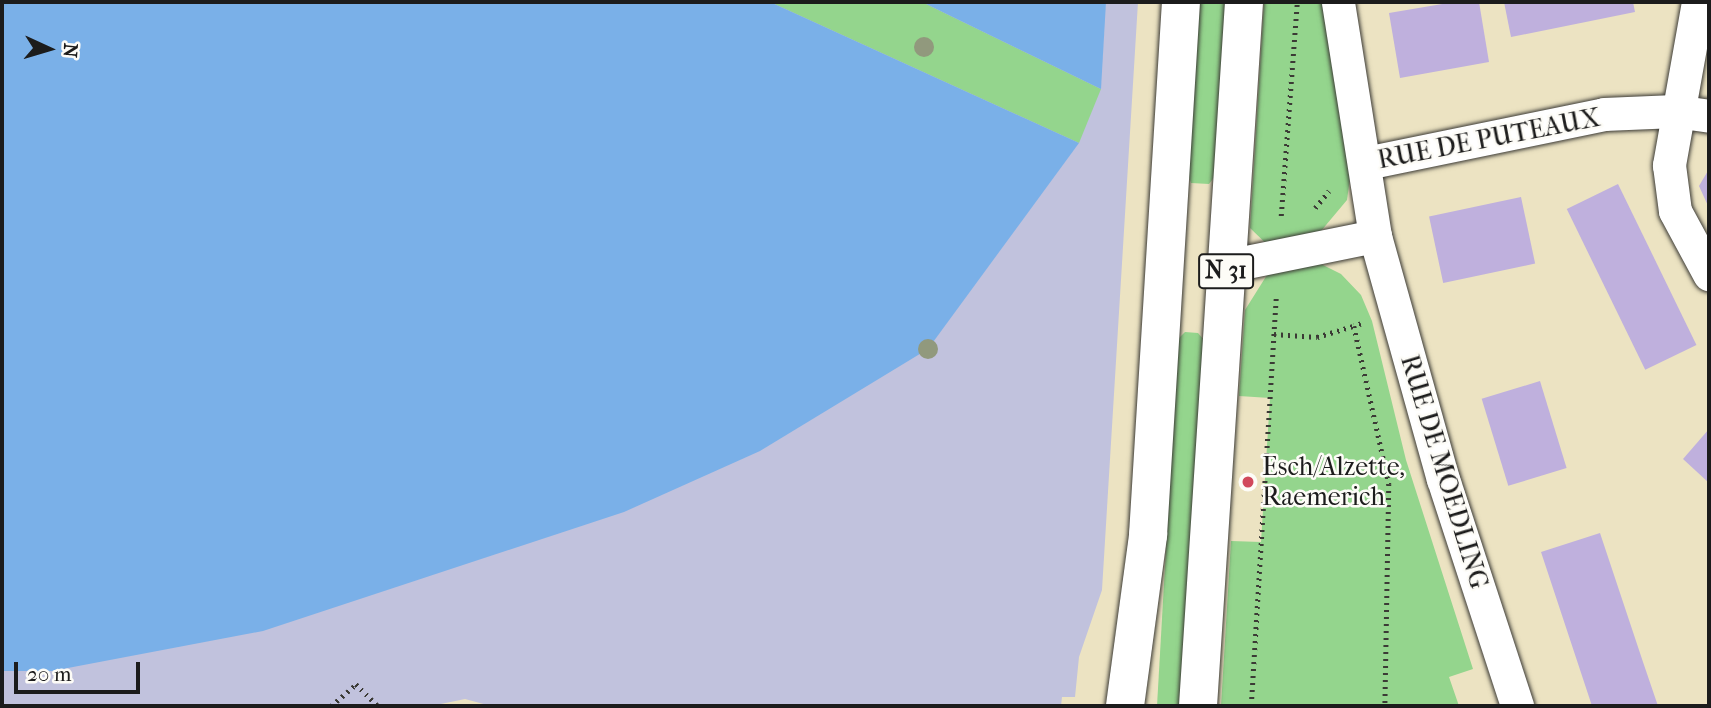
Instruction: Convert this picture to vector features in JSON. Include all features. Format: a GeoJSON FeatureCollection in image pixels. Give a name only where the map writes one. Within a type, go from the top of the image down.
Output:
{"type":"FeatureCollection","features":[{"type":"Feature","properties":{"kind":"main road","name":"N 31"},"geometry":{"type":"LineString","coordinates":[[1125,706],[1148,535],[1181,2]]}},
{"type":"Feature","properties":{"kind":"main road","name":"N 31"},"geometry":{"type":"LineString","coordinates":[[1198,706],[1244,2]]}},
{"type":"Feature","properties":{"kind":"street"},"geometry":{"type":"LineString","coordinates":[[1338,2],[1366,163]]}},
{"type":"Feature","properties":{"kind":"street"},"geometry":{"type":"LineString","coordinates":[[1698,2],[1675,111],[1669,166],[1675,211],[1709,274]]}},
{"type":"Feature","properties":{"kind":"street","name":"RUE DE PUTEAUX"},"geometry":{"type":"LineString","coordinates":[[1375,236],[1366,163],[1604,114],[1675,111],[1709,116]]}},
{"type":"Feature","properties":{"kind":"street"},"geometry":{"type":"LineString","coordinates":[[1227,266],[1375,236]]}},
{"type":"Feature","properties":{"kind":"street","name":"RUE DE MOEDLING"},"geometry":{"type":"LineString","coordinates":[[1375,236],[1443,479],[1517,706]]}},
{"type":"Feature","properties":{"kind":"path"},"geometry":{"type":"LineString","coordinates":[[1251,706],[1297,2]]}},
{"type":"Feature","properties":{"kind":"path"},"geometry":{"type":"LineString","coordinates":[[1274,334],[1317,337],[1397,313]]}},
{"type":"Feature","properties":{"kind":"path"},"geometry":{"type":"LineString","coordinates":[[1354,326],[1389,484],[1385,706]]}},
{"type":"Feature","properties":{"kind":"path"},"geometry":{"type":"LineString","coordinates":[[331,706],[356,684],[378,706]]}},
{"type":"Feature","properties":{"kind":"shaded area"},"geometry":{"type":"Polygon","coordinates":[[[2,2],[1138,2],[1102,590],[1079,657],[1075,697],[1062,697],[1061,706],[491,706],[465,699],[431,706],[2,706],[2,2]]]}},
{"type":"Feature","properties":{"kind":"green space"},"geometry":{"type":"Polygon","coordinates":[[[770,2],[922,2],[1101,89],[1079,143],[770,2]]]}},
{"type":"Feature","properties":{"kind":"green space"},"geometry":{"type":"Polygon","coordinates":[[[1200,2],[1226,2],[1216,175],[1209,184],[1191,183],[1188,174],[1200,2]]]}},
{"type":"Feature","properties":{"kind":"green space"},"geometry":{"type":"Polygon","coordinates":[[[1264,2],[1324,2],[1352,164],[1347,200],[1321,231],[1315,261],[1341,274],[1361,295],[1372,321],[1406,460],[1473,669],[1449,677],[1459,706],[1221,706],[1231,541],[1261,542],[1270,398],[1239,396],[1245,310],[1279,256],[1250,228],[1264,2]]]}},
{"type":"Feature","properties":{"kind":"green space"},"geometry":{"type":"Polygon","coordinates":[[[1185,332],[1198,333],[1204,340],[1183,656],[1179,706],[1157,706],[1178,339],[1185,332]]]}},
{"type":"Feature","properties":{"kind":"water"},"geometry":{"type":"Polygon","coordinates":[[[2,2],[770,2],[1079,143],[928,349],[760,451],[624,512],[263,631],[52,671],[2,671],[2,2]]]}},
{"type":"Feature","properties":{"kind":"water"},"geometry":{"type":"Polygon","coordinates":[[[922,2],[1106,2],[1101,89],[922,2]]]}},
{"type":"Feature","properties":{"kind":"building"},"geometry":{"type":"Polygon","coordinates":[[[1454,2],[1479,2],[1489,62],[1400,78],[1389,13],[1454,2]]]}},
{"type":"Feature","properties":{"kind":"building"},"geometry":{"type":"Polygon","coordinates":[[[1504,2],[1633,2],[1635,12],[1511,37],[1504,2]]]}},
{"type":"Feature","properties":{"kind":"building"},"geometry":{"type":"Polygon","coordinates":[[[1709,169],[1709,208],[1699,186],[1709,169]]]}},
{"type":"Feature","properties":{"kind":"building"},"geometry":{"type":"Polygon","coordinates":[[[1618,184],[1696,345],[1645,370],[1567,209],[1618,184]]]}},
{"type":"Feature","properties":{"kind":"building"},"geometry":{"type":"Polygon","coordinates":[[[1521,197],[1535,264],[1443,283],[1429,217],[1521,197]]]}},
{"type":"Feature","properties":{"kind":"building"},"geometry":{"type":"Polygon","coordinates":[[[1540,381],[1567,468],[1508,486],[1482,399],[1540,381]]]}},
{"type":"Feature","properties":{"kind":"building"},"geometry":{"type":"Polygon","coordinates":[[[1709,429],[1709,483],[1683,459],[1709,429]]]}},
{"type":"Feature","properties":{"kind":"building"},"geometry":{"type":"Polygon","coordinates":[[[1600,533],[1658,706],[1592,706],[1541,552],[1600,533]]]}},
{"type":"Feature","properties":{"kind":"place","name":"Esch/Alzette, Raemerich"},"geometry":{"type":"Point","coordinates":[1248,482]}}]}
